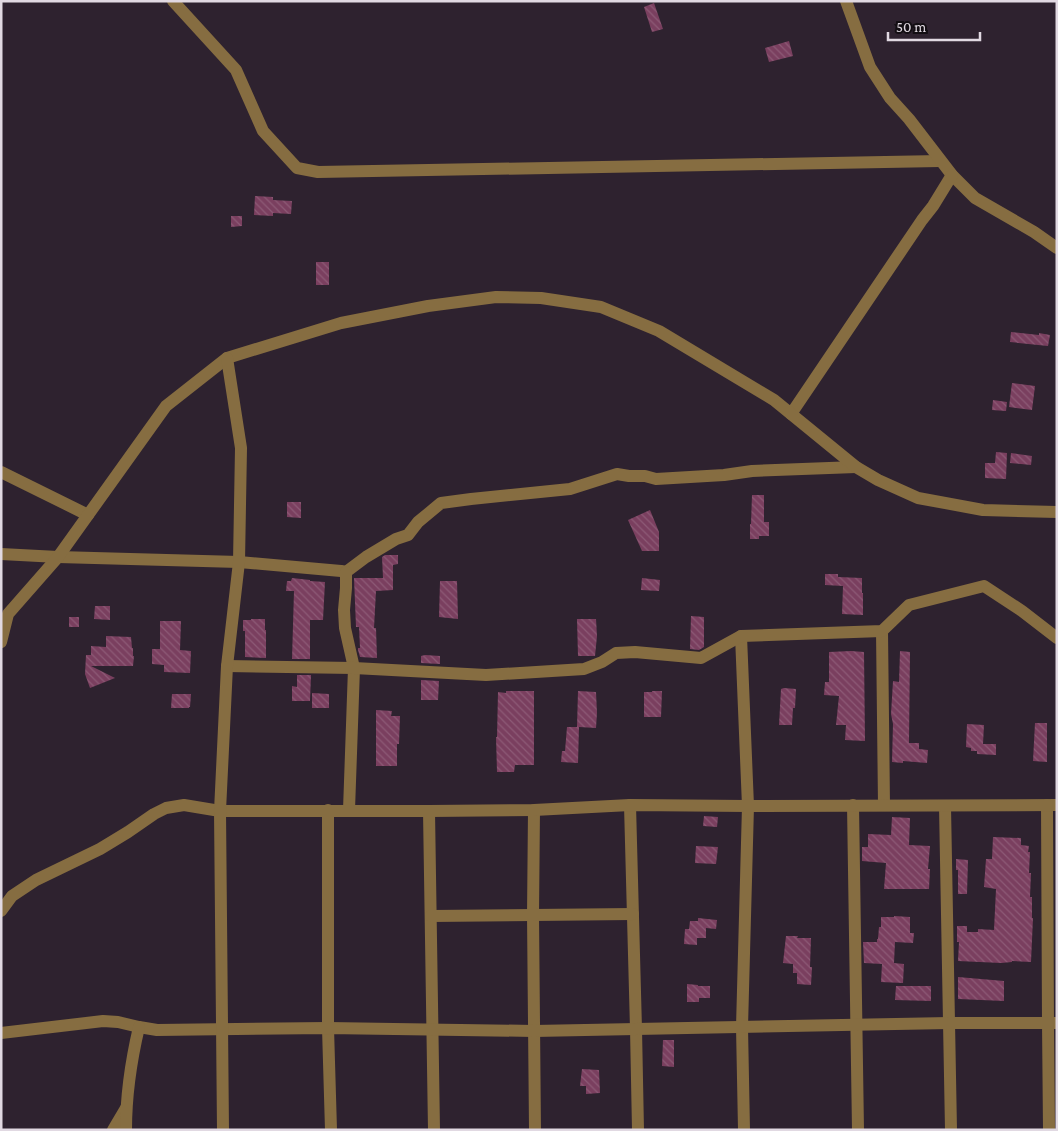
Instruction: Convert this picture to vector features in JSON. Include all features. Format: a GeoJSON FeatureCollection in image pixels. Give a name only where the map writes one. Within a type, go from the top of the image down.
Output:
{"type":"FeatureCollection","features":[{"type":"Feature","properties":{"kind":"street"},"geometry":{"type":"LineString","coordinates":[[173,1],[236,70],[263,131],[297,168],[318,172],[940,160]]}},
{"type":"Feature","properties":{"kind":"street"},"geometry":{"type":"LineString","coordinates":[[846,1],[870,67],[890,98],[909,119],[952,176],[975,198],[1034,232],[1057,248]]}},
{"type":"Feature","properties":{"kind":"street"},"geometry":{"type":"LineString","coordinates":[[791,414],[952,176]]}},
{"type":"Feature","properties":{"kind":"street"},"geometry":{"type":"LineString","coordinates":[[1,642],[8,614],[58,557],[166,406],[227,358],[341,323],[428,306],[496,297],[540,298],[601,307],[659,331],[774,400],[856,467],[878,480],[918,498],[983,510],[1057,512]]}},
{"type":"Feature","properties":{"kind":"street"},"geometry":{"type":"LineString","coordinates":[[223,1130],[220,810],[227,666],[239,562],[241,448],[227,358]]}},
{"type":"Feature","properties":{"kind":"street"},"geometry":{"type":"LineString","coordinates":[[1,554],[239,562],[346,572],[366,557],[396,539],[408,535],[418,522],[441,503],[570,489],[617,474],[645,476],[656,479],[856,467]]}},
{"type":"Feature","properties":{"kind":"street"},"geometry":{"type":"LineString","coordinates":[[1,472],[88,515]]}},
{"type":"Feature","properties":{"kind":"street"},"geometry":{"type":"LineString","coordinates":[[346,572],[345,628],[354,668],[349,810]]}},
{"type":"Feature","properties":{"kind":"street"},"geometry":{"type":"LineString","coordinates":[[227,666],[354,668],[486,675],[584,669],[602,662],[616,653],[635,652],[701,658],[741,636],[882,631],[909,605],[984,586],[1022,610],[1057,638]]}},
{"type":"Feature","properties":{"kind":"street"},"geometry":{"type":"LineString","coordinates":[[882,631],[884,806]]}},
{"type":"Feature","properties":{"kind":"street"},"geometry":{"type":"LineString","coordinates":[[741,636],[748,806],[742,1027],[744,1130]]}},
{"type":"Feature","properties":{"kind":"street"},"geometry":{"type":"LineString","coordinates":[[1,911],[12,896],[36,880],[100,849],[154,814],[166,808],[184,805],[220,810],[429,811],[534,810],[630,805],[1052,805],[1052,1023],[1049,1130]]}},
{"type":"Feature","properties":{"kind":"street"},"geometry":{"type":"LineString","coordinates":[[630,805],[638,1130]]}},
{"type":"Feature","properties":{"kind":"street"},"geometry":{"type":"LineString","coordinates":[[853,805],[858,1130]]}},
{"type":"Feature","properties":{"kind":"street"},"geometry":{"type":"LineString","coordinates":[[945,806],[951,1130]]}},
{"type":"Feature","properties":{"kind":"street"},"geometry":{"type":"LineString","coordinates":[[328,810],[328,1028],[331,1130]]}},
{"type":"Feature","properties":{"kind":"street"},"geometry":{"type":"LineString","coordinates":[[534,810],[535,1130]]}},
{"type":"Feature","properties":{"kind":"street"},"geometry":{"type":"LineString","coordinates":[[429,811],[434,1130]]}},
{"type":"Feature","properties":{"kind":"street"},"geometry":{"type":"LineString","coordinates":[[431,916],[633,914]]}},
{"type":"Feature","properties":{"kind":"street"},"geometry":{"type":"LineString","coordinates":[[1,1033],[103,1021],[157,1030],[328,1028],[534,1031],[1052,1023]]}},
{"type":"Feature","properties":{"kind":"street"},"geometry":{"type":"LineString","coordinates":[[126,1130],[126,1108],[138,1027]]}},
{"type":"Feature","properties":{"kind":"street"},"geometry":{"type":"LineString","coordinates":[[113,1130],[126,1108]]}},
{"type":"Feature","properties":{"kind":"building"},"geometry":{"type":"Polygon","coordinates":[[[654,3],[663,29],[652,32],[644,7],[654,3]]]}},
{"type":"Feature","properties":{"kind":"building"},"geometry":{"type":"Polygon","coordinates":[[[789,41],[793,56],[769,62],[765,48],[789,41]]]}},
{"type":"Feature","properties":{"kind":"building"},"geometry":{"type":"Polygon","coordinates":[[[255,196],[273,197],[273,200],[292,201],[291,214],[273,213],[273,216],[254,215],[255,196]]]}},
{"type":"Feature","properties":{"kind":"building"},"geometry":{"type":"Polygon","coordinates":[[[231,216],[242,216],[242,226],[231,227],[231,216]]]}},
{"type":"Feature","properties":{"kind":"building"},"geometry":{"type":"Polygon","coordinates":[[[316,262],[329,262],[329,285],[316,285],[316,262]]]}},
{"type":"Feature","properties":{"kind":"building"},"geometry":{"type":"Polygon","coordinates":[[[1011,332],[1050,335],[1048,346],[1010,342],[1011,332]]]}},
{"type":"Feature","properties":{"kind":"building"},"geometry":{"type":"Polygon","coordinates":[[[1012,383],[1035,386],[1032,410],[1009,407],[1012,383]]]}},
{"type":"Feature","properties":{"kind":"building"},"geometry":{"type":"Polygon","coordinates":[[[993,400],[1007,402],[1006,411],[992,410],[993,400]]]}},
{"type":"Feature","properties":{"kind":"building"},"geometry":{"type":"Polygon","coordinates":[[[996,452],[1007,453],[1006,479],[985,478],[985,463],[995,463],[996,452]]]}},
{"type":"Feature","properties":{"kind":"building"},"geometry":{"type":"Polygon","coordinates":[[[1011,453],[1032,456],[1031,465],[1010,463],[1011,453]]]}},
{"type":"Feature","properties":{"kind":"building"},"geometry":{"type":"Polygon","coordinates":[[[752,495],[764,495],[764,522],[769,522],[769,536],[759,536],[759,539],[750,539],[752,495]]]}},
{"type":"Feature","properties":{"kind":"building"},"geometry":{"type":"Polygon","coordinates":[[[287,502],[301,502],[301,518],[287,517],[287,502]]]}},
{"type":"Feature","properties":{"kind":"building"},"geometry":{"type":"Polygon","coordinates":[[[650,510],[659,532],[659,551],[642,551],[628,520],[650,510]]]}},
{"type":"Feature","properties":{"kind":"building"},"geometry":{"type":"Polygon","coordinates":[[[385,555],[398,555],[398,564],[393,565],[393,590],[376,591],[374,628],[376,628],[377,658],[360,657],[358,650],[360,648],[359,627],[356,627],[354,578],[383,578],[382,557],[385,555]]]}},
{"type":"Feature","properties":{"kind":"building"},"geometry":{"type":"Polygon","coordinates":[[[825,574],[838,574],[838,577],[862,578],[863,615],[842,614],[843,586],[825,585],[825,574]]]}},
{"type":"Feature","properties":{"kind":"building"},"geometry":{"type":"Polygon","coordinates":[[[292,578],[325,582],[323,620],[310,620],[310,659],[292,659],[294,591],[286,591],[287,581],[291,581],[292,578]]]}},
{"type":"Feature","properties":{"kind":"building"},"geometry":{"type":"Polygon","coordinates":[[[642,578],[660,580],[659,591],[641,590],[642,578]]]}},
{"type":"Feature","properties":{"kind":"building"},"geometry":{"type":"Polygon","coordinates":[[[440,581],[457,581],[458,619],[439,617],[440,581]]]}},
{"type":"Feature","properties":{"kind":"building"},"geometry":{"type":"Polygon","coordinates":[[[95,606],[110,606],[110,620],[94,619],[95,606]]]}},
{"type":"Feature","properties":{"kind":"building"},"geometry":{"type":"Polygon","coordinates":[[[691,616],[704,617],[704,647],[699,650],[690,649],[691,616]]]}},
{"type":"Feature","properties":{"kind":"building"},"geometry":{"type":"Polygon","coordinates":[[[69,617],[79,617],[79,627],[69,627],[69,617]]]}},
{"type":"Feature","properties":{"kind":"building"},"geometry":{"type":"Polygon","coordinates":[[[265,619],[266,658],[245,657],[243,620],[265,619]]]}},
{"type":"Feature","properties":{"kind":"building"},"geometry":{"type":"Polygon","coordinates":[[[577,619],[596,619],[595,656],[578,656],[577,619]]]}},
{"type":"Feature","properties":{"kind":"building"},"geometry":{"type":"Polygon","coordinates":[[[160,621],[181,621],[180,650],[191,651],[190,673],[164,672],[164,665],[152,664],[152,649],[160,649],[160,621]]]}},
{"type":"Feature","properties":{"kind":"building"},"geometry":{"type":"Polygon","coordinates":[[[106,636],[131,637],[134,656],[133,666],[91,666],[115,678],[90,688],[85,674],[86,655],[91,655],[91,646],[106,647],[106,636]]]}},
{"type":"Feature","properties":{"kind":"building"},"geometry":{"type":"Polygon","coordinates":[[[900,651],[910,652],[909,743],[919,743],[919,749],[928,750],[927,763],[892,762],[893,724],[891,714],[893,681],[899,682],[900,651]]]}},
{"type":"Feature","properties":{"kind":"building"},"geometry":{"type":"Polygon","coordinates":[[[829,652],[864,652],[865,741],[845,740],[846,725],[836,725],[839,696],[824,695],[825,682],[829,682],[829,652]]]}},
{"type":"Feature","properties":{"kind":"building"},"geometry":{"type":"Polygon","coordinates":[[[421,656],[440,656],[440,664],[421,663],[421,656]]]}},
{"type":"Feature","properties":{"kind":"building"},"geometry":{"type":"Polygon","coordinates":[[[297,675],[311,675],[310,701],[292,701],[292,686],[297,687],[297,675]]]}},
{"type":"Feature","properties":{"kind":"building"},"geometry":{"type":"Polygon","coordinates":[[[421,680],[439,681],[438,700],[421,700],[421,680]]]}},
{"type":"Feature","properties":{"kind":"building"},"geometry":{"type":"Polygon","coordinates":[[[781,689],[796,689],[792,725],[779,725],[781,689]]]}},
{"type":"Feature","properties":{"kind":"building"},"geometry":{"type":"Polygon","coordinates":[[[506,691],[534,691],[534,765],[515,765],[514,772],[497,772],[498,692],[506,693],[506,691]]]}},
{"type":"Feature","properties":{"kind":"building"},"geometry":{"type":"Polygon","coordinates":[[[578,691],[596,692],[596,728],[579,727],[578,763],[561,762],[562,751],[565,751],[567,727],[577,727],[578,691]]]}},
{"type":"Feature","properties":{"kind":"building"},"geometry":{"type":"Polygon","coordinates":[[[662,691],[661,717],[644,717],[644,692],[662,691]]]}},
{"type":"Feature","properties":{"kind":"building"},"geometry":{"type":"Polygon","coordinates":[[[312,693],[329,694],[329,708],[312,708],[312,693]]]}},
{"type":"Feature","properties":{"kind":"building"},"geometry":{"type":"Polygon","coordinates":[[[172,694],[191,694],[190,707],[171,708],[172,694]]]}},
{"type":"Feature","properties":{"kind":"building"},"geometry":{"type":"Polygon","coordinates":[[[376,710],[392,711],[391,716],[400,716],[397,766],[376,766],[376,710]]]}},
{"type":"Feature","properties":{"kind":"building"},"geometry":{"type":"Polygon","coordinates":[[[1035,723],[1047,723],[1047,762],[1033,761],[1035,723]]]}},
{"type":"Feature","properties":{"kind":"building"},"geometry":{"type":"Polygon","coordinates":[[[967,724],[984,725],[983,744],[996,744],[996,755],[977,754],[977,751],[971,751],[971,748],[966,747],[967,724]]]}},
{"type":"Feature","properties":{"kind":"building"},"geometry":{"type":"Polygon","coordinates":[[[704,816],[718,817],[717,827],[703,826],[704,816]]]}},
{"type":"Feature","properties":{"kind":"building"},"geometry":{"type":"Polygon","coordinates":[[[892,817],[910,818],[909,845],[930,846],[929,889],[884,889],[886,863],[862,861],[862,847],[868,847],[868,834],[891,835],[892,817]]]}},
{"type":"Feature","properties":{"kind":"building"},"geometry":{"type":"Polygon","coordinates":[[[993,837],[1021,838],[1021,845],[1029,846],[1030,897],[1032,897],[1033,918],[1031,962],[958,961],[959,942],[957,942],[957,926],[967,926],[967,932],[978,932],[978,929],[994,930],[996,889],[984,887],[986,859],[992,859],[993,837]]]}},
{"type":"Feature","properties":{"kind":"building"},"geometry":{"type":"Polygon","coordinates":[[[696,846],[718,847],[716,864],[695,863],[696,846]]]}},
{"type":"Feature","properties":{"kind":"building"},"geometry":{"type":"Polygon","coordinates":[[[956,859],[968,860],[967,894],[958,894],[956,859]]]}},
{"type":"Feature","properties":{"kind":"building"},"geometry":{"type":"Polygon","coordinates":[[[881,917],[910,917],[910,933],[914,933],[913,943],[895,942],[894,963],[904,964],[903,983],[881,982],[882,964],[864,963],[863,942],[877,942],[879,927],[881,927],[881,917]]]}},
{"type":"Feature","properties":{"kind":"building"},"geometry":{"type":"Polygon","coordinates":[[[698,918],[717,920],[716,929],[706,928],[706,938],[697,938],[697,945],[684,944],[685,929],[689,929],[690,921],[698,921],[698,918]]]}},
{"type":"Feature","properties":{"kind":"building"},"geometry":{"type":"Polygon","coordinates":[[[786,936],[811,938],[811,985],[797,984],[797,973],[793,973],[793,964],[783,963],[786,936]]]}},
{"type":"Feature","properties":{"kind":"building"},"geometry":{"type":"Polygon","coordinates":[[[958,977],[1004,981],[1004,1001],[958,999],[958,977]]]}},
{"type":"Feature","properties":{"kind":"building"},"geometry":{"type":"Polygon","coordinates":[[[687,984],[710,986],[710,998],[699,998],[699,1002],[687,1002],[687,984]]]}},
{"type":"Feature","properties":{"kind":"building"},"geometry":{"type":"Polygon","coordinates":[[[896,986],[931,986],[931,1001],[895,1000],[896,986]]]}},
{"type":"Feature","properties":{"kind":"building"},"geometry":{"type":"Polygon","coordinates":[[[663,1040],[674,1040],[674,1067],[662,1066],[663,1040]]]}},
{"type":"Feature","properties":{"kind":"building"},"geometry":{"type":"Polygon","coordinates":[[[582,1069],[599,1070],[600,1093],[586,1094],[586,1086],[580,1086],[582,1069]]]}}]}
